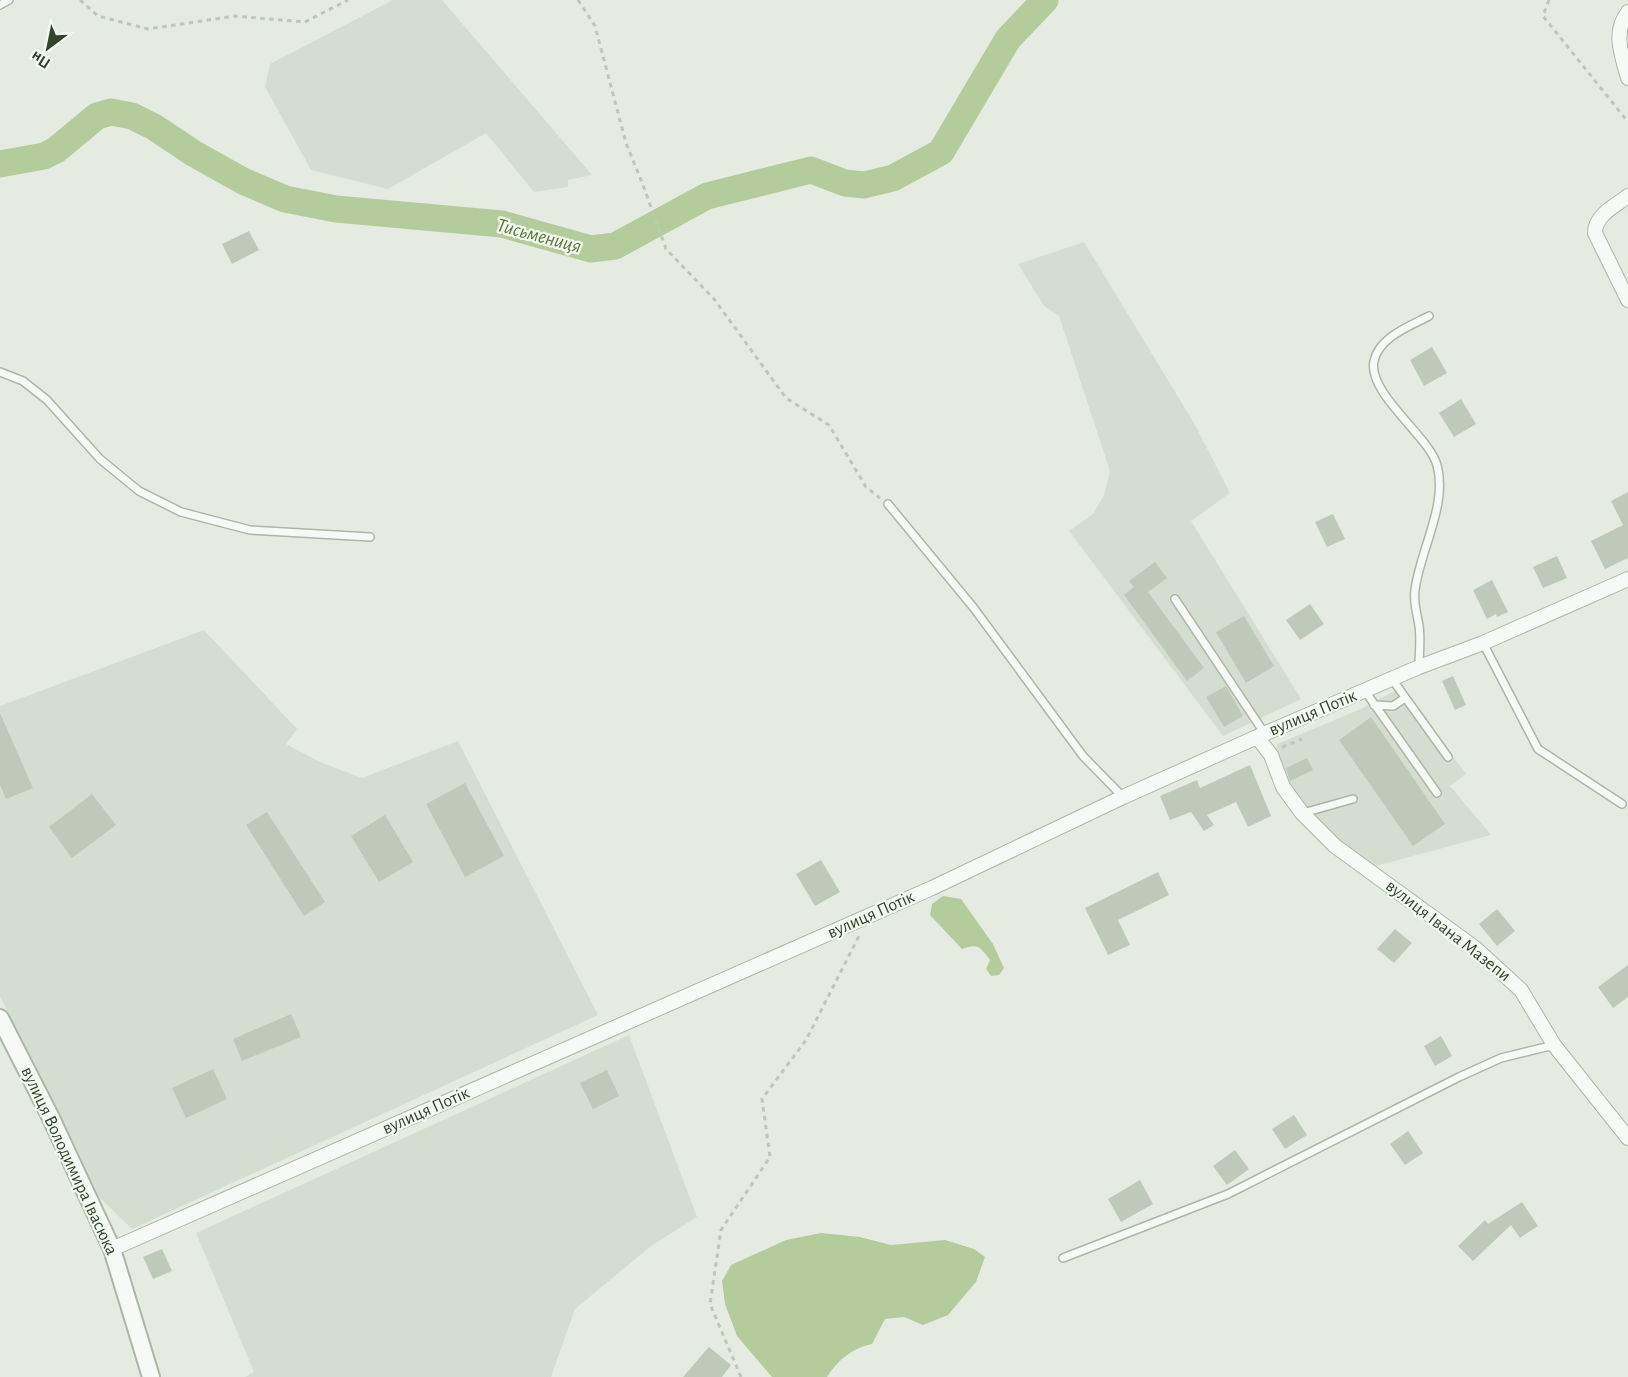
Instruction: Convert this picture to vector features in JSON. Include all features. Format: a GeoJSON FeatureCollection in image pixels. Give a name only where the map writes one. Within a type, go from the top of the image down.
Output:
{"type":"FeatureCollection","features":[{"type":"Feature","properties":{"kind":"street"},"geometry":{"type":"LineString","coordinates":[[1628,12],[1618,32],[1628,78]]}},
{"type":"Feature","properties":{"kind":"street"},"geometry":{"type":"LineString","coordinates":[[1628,196],[1603,214],[1595,224],[1594,233],[1628,300]]}},
{"type":"Feature","properties":{"kind":"street","name":"вулиця Потік"},"geometry":{"type":"LineString","coordinates":[[112,1249],[870,915],[1123,797],[1419,667],[1483,643],[1628,579]]}},
{"type":"Feature","properties":{"kind":"street","name":"вулиця Івана Мазепи"},"geometry":{"type":"LineString","coordinates":[[1262,736],[1283,787],[1302,813],[1335,846],[1474,948],[1521,990],[1554,1045],[1628,1138]]}},
{"type":"Feature","properties":{"kind":"street","name":"вулиця Володимира Івасюка"},"geometry":{"type":"LineString","coordinates":[[0,1018],[50,1116],[112,1249],[151,1377]]}},
{"type":"Feature","properties":{"kind":"lane"},"geometry":{"type":"LineString","coordinates":[[0,5],[9,0]]}},
{"type":"Feature","properties":{"kind":"lane"},"geometry":{"type":"LineString","coordinates":[[1419,667],[1419,626],[1414,608],[1415,589],[1440,490],[1437,466],[1432,453],[1396,410],[1377,379],[1373,362],[1378,349],[1390,338],[1429,316]]}},
{"type":"Feature","properties":{"kind":"lane"},"geometry":{"type":"LineString","coordinates":[[0,372],[23,381],[47,400],[100,459],[139,491],[181,512],[250,530],[370,537]]}},
{"type":"Feature","properties":{"kind":"lane"},"geometry":{"type":"LineString","coordinates":[[888,504],[973,607],[1083,756],[1123,797]]}},
{"type":"Feature","properties":{"kind":"lane"},"geometry":{"type":"LineString","coordinates":[[1175,599],[1262,736]]}},
{"type":"Feature","properties":{"kind":"lane"},"geometry":{"type":"LineString","coordinates":[[1483,643],[1538,749],[1622,804]]}},
{"type":"Feature","properties":{"kind":"lane"},"geometry":{"type":"LineString","coordinates":[[1392,679],[1448,757]]}},
{"type":"Feature","properties":{"kind":"lane"},"geometry":{"type":"LineString","coordinates":[[1365,691],[1437,793]]}},
{"type":"Feature","properties":{"kind":"lane"},"geometry":{"type":"LineString","coordinates":[[1374,705],[1393,706],[1405,698]]}},
{"type":"Feature","properties":{"kind":"lane"},"geometry":{"type":"LineString","coordinates":[[1302,813],[1353,799]]}},
{"type":"Feature","properties":{"kind":"lane"},"geometry":{"type":"LineString","coordinates":[[1063,1258],[1228,1194],[1501,1058],[1554,1045]]}},
{"type":"Feature","properties":{"kind":"path"},"geometry":{"type":"LineString","coordinates":[[80,0],[98,16],[148,30],[235,16],[305,22],[348,0]]}},
{"type":"Feature","properties":{"kind":"path"},"geometry":{"type":"LineString","coordinates":[[578,0],[595,26],[626,143],[666,249],[714,299],[786,398],[829,425],[866,487],[888,504]]}},
{"type":"Feature","properties":{"kind":"path"},"geometry":{"type":"LineString","coordinates":[[1549,0],[1543,16],[1628,122]]}},
{"type":"Feature","properties":{"kind":"path"},"geometry":{"type":"LineString","coordinates":[[741,1377],[710,1304],[721,1230],[770,1157],[762,1100],[806,1041],[870,915]]}},
{"type":"Feature","properties":{"kind":"shaded area"},"geometry":{"type":"Polygon","coordinates":[[[393,0],[442,0],[592,175],[568,180],[568,187],[534,192],[486,133],[388,189],[311,170],[265,87],[270,64],[393,0]]]}},
{"type":"Feature","properties":{"kind":"shaded area"},"geometry":{"type":"Polygon","coordinates":[[[1084,242],[1194,423],[1230,493],[1191,521],[1301,699],[1223,736],[1069,531],[1093,514],[1104,495],[1110,471],[1059,316],[1044,306],[1018,264],[1084,242]]]}},
{"type":"Feature","properties":{"kind":"shaded area"},"geometry":{"type":"Polygon","coordinates":[[[204,630],[297,729],[286,744],[320,762],[362,778],[458,741],[598,1015],[132,1229],[95,1193],[0,996],[0,706],[204,630]]]}},
{"type":"Feature","properties":{"kind":"shaded area"},"geometry":{"type":"Polygon","coordinates":[[[1402,687],[1466,774],[1450,786],[1491,835],[1376,866],[1333,840],[1294,800],[1275,759],[1277,744],[1361,709],[1402,687]]]}},
{"type":"Feature","properties":{"kind":"shaded area"},"geometry":{"type":"Polygon","coordinates":[[[943,896],[961,899],[993,944],[1004,968],[999,975],[991,976],[986,969],[990,960],[979,947],[972,946],[962,949],[930,915],[932,904],[943,896]]]}},
{"type":"Feature","properties":{"kind":"shaded area"},"geometry":{"type":"Polygon","coordinates":[[[629,1035],[697,1217],[651,1246],[575,1309],[551,1377],[245,1377],[254,1372],[196,1233],[629,1035]]]}},
{"type":"Feature","properties":{"kind":"shaded area"},"geometry":{"type":"Polygon","coordinates":[[[821,1233],[860,1237],[891,1245],[945,1240],[974,1249],[985,1257],[976,1282],[948,1315],[923,1325],[904,1317],[885,1319],[872,1344],[846,1356],[827,1377],[772,1377],[737,1336],[725,1304],[722,1281],[731,1265],[786,1240],[821,1233]]]}},
{"type":"Feature","properties":{"kind":"building"},"geometry":{"type":"Polygon","coordinates":[[[249,231],[259,250],[232,264],[222,244],[249,231]]]}},
{"type":"Feature","properties":{"kind":"building"},"geometry":{"type":"Polygon","coordinates":[[[1432,347],[1447,373],[1424,386],[1410,360],[1432,347]]]}},
{"type":"Feature","properties":{"kind":"building"},"geometry":{"type":"Polygon","coordinates":[[[1461,399],[1476,424],[1454,437],[1439,413],[1461,399]]]}},
{"type":"Feature","properties":{"kind":"building"},"geometry":{"type":"Polygon","coordinates":[[[1628,492],[1628,558],[1605,569],[1591,541],[1623,525],[1611,501],[1628,492]]]}},
{"type":"Feature","properties":{"kind":"building"},"geometry":{"type":"Polygon","coordinates":[[[1333,514],[1345,539],[1327,547],[1315,522],[1333,514]]]}},
{"type":"Feature","properties":{"kind":"building"},"geometry":{"type":"Polygon","coordinates":[[[1557,556],[1567,578],[1543,588],[1533,567],[1557,556]]]}},
{"type":"Feature","properties":{"kind":"building"},"geometry":{"type":"Polygon","coordinates":[[[1155,562],[1167,578],[1148,592],[1204,668],[1187,681],[1124,595],[1134,587],[1129,581],[1155,562]]]}},
{"type":"Feature","properties":{"kind":"building"},"geometry":{"type":"Polygon","coordinates":[[[1492,580],[1508,612],[1497,617],[1496,614],[1487,619],[1473,590],[1492,580]]]}},
{"type":"Feature","properties":{"kind":"building"},"geometry":{"type":"Polygon","coordinates":[[[1310,604],[1324,624],[1300,640],[1286,620],[1310,604]]]}},
{"type":"Feature","properties":{"kind":"building"},"geometry":{"type":"Polygon","coordinates":[[[1244,616],[1274,666],[1246,683],[1216,632],[1244,616]]]}},
{"type":"Feature","properties":{"kind":"building"},"geometry":{"type":"Polygon","coordinates":[[[1453,676],[1466,705],[1455,710],[1442,681],[1453,676]]]}},
{"type":"Feature","properties":{"kind":"building"},"geometry":{"type":"Polygon","coordinates":[[[1226,686],[1243,716],[1224,727],[1206,697],[1226,686]]]}},
{"type":"Feature","properties":{"kind":"building"},"geometry":{"type":"Polygon","coordinates":[[[0,713],[33,788],[6,799],[0,785],[0,713]]]}},
{"type":"Feature","properties":{"kind":"building"},"geometry":{"type":"Polygon","coordinates":[[[1371,717],[1445,824],[1413,846],[1339,740],[1371,717]]]}},
{"type":"Feature","properties":{"kind":"building"},"geometry":{"type":"Polygon","coordinates":[[[1307,758],[1313,770],[1290,781],[1286,768],[1307,758]]]}},
{"type":"Feature","properties":{"kind":"building"},"geometry":{"type":"Polygon","coordinates":[[[1250,765],[1271,816],[1248,827],[1236,802],[1207,815],[1214,825],[1204,831],[1191,812],[1170,820],[1160,796],[1197,780],[1200,788],[1250,765]]]}},
{"type":"Feature","properties":{"kind":"building"},"geometry":{"type":"Polygon","coordinates":[[[465,783],[504,856],[465,877],[426,804],[465,783]]]}},
{"type":"Feature","properties":{"kind":"building"},"geometry":{"type":"Polygon","coordinates":[[[92,794],[116,825],[72,858],[49,827],[92,794]]]}},
{"type":"Feature","properties":{"kind":"building"},"geometry":{"type":"Polygon","coordinates":[[[267,812],[325,902],[304,916],[246,825],[267,812]]]}},
{"type":"Feature","properties":{"kind":"building"},"geometry":{"type":"Polygon","coordinates":[[[385,815],[413,862],[379,882],[351,836],[385,815]]]}},
{"type":"Feature","properties":{"kind":"building"},"geometry":{"type":"Polygon","coordinates":[[[821,860],[840,892],[815,906],[796,874],[821,860]]]}},
{"type":"Feature","properties":{"kind":"building"},"geometry":{"type":"Polygon","coordinates":[[[1158,872],[1169,895],[1118,920],[1130,945],[1108,955],[1085,908],[1158,872]]]}},
{"type":"Feature","properties":{"kind":"building"},"geometry":{"type":"Polygon","coordinates":[[[1497,909],[1515,931],[1497,946],[1479,924],[1497,909]]]}},
{"type":"Feature","properties":{"kind":"building"},"geometry":{"type":"Polygon","coordinates":[[[1395,929],[1412,943],[1394,963],[1377,949],[1395,929]]]}},
{"type":"Feature","properties":{"kind":"building"},"geometry":{"type":"Polygon","coordinates":[[[1628,965],[1628,997],[1613,1008],[1598,987],[1628,965]]]}},
{"type":"Feature","properties":{"kind":"building"},"geometry":{"type":"Polygon","coordinates":[[[291,1014],[301,1037],[242,1061],[233,1039],[291,1014]]]}},
{"type":"Feature","properties":{"kind":"building"},"geometry":{"type":"Polygon","coordinates":[[[1441,1036],[1452,1056],[1435,1066],[1424,1046],[1441,1036]]]}},
{"type":"Feature","properties":{"kind":"building"},"geometry":{"type":"Polygon","coordinates":[[[213,1069],[227,1099],[186,1118],[172,1088],[213,1069]]]}},
{"type":"Feature","properties":{"kind":"building"},"geometry":{"type":"Polygon","coordinates":[[[607,1070],[619,1096],[593,1109],[580,1083],[607,1070]]]}},
{"type":"Feature","properties":{"kind":"building"},"geometry":{"type":"Polygon","coordinates":[[[1294,1115],[1307,1135],[1285,1149],[1272,1129],[1294,1115]]]}},
{"type":"Feature","properties":{"kind":"building"},"geometry":{"type":"Polygon","coordinates":[[[1408,1131],[1423,1153],[1405,1165],[1390,1144],[1408,1131]]]}},
{"type":"Feature","properties":{"kind":"building"},"geometry":{"type":"Polygon","coordinates":[[[1235,1150],[1249,1169],[1227,1185],[1213,1166],[1235,1150]]]}},
{"type":"Feature","properties":{"kind":"building"},"geometry":{"type":"Polygon","coordinates":[[[1140,1180],[1153,1204],[1121,1222],[1108,1199],[1140,1180]]]}},
{"type":"Feature","properties":{"kind":"building"},"geometry":{"type":"Polygon","coordinates":[[[1522,1202],[1538,1226],[1520,1238],[1511,1225],[1473,1261],[1458,1246],[1485,1220],[1488,1224],[1522,1202]]]}},
{"type":"Feature","properties":{"kind":"building"},"geometry":{"type":"Polygon","coordinates":[[[162,1249],[172,1271],[153,1279],[143,1257],[162,1249]]]}},
{"type":"Feature","properties":{"kind":"building"},"geometry":{"type":"Polygon","coordinates":[[[709,1347],[731,1365],[722,1377],[683,1377],[709,1347]]]}},
{"type":"Feature","properties":{"kind":"waterway","name":"Тисьмениця"},"geometry":{"type":"LineString","coordinates":[[0,164],[44,156],[56,150],[97,116],[111,112],[132,116],[243,181],[285,199],[336,209],[502,224],[591,249],[615,246],[707,196],[811,170],[845,183],[864,185],[893,178],[941,152],[1008,39],[1045,0]]}}]}
